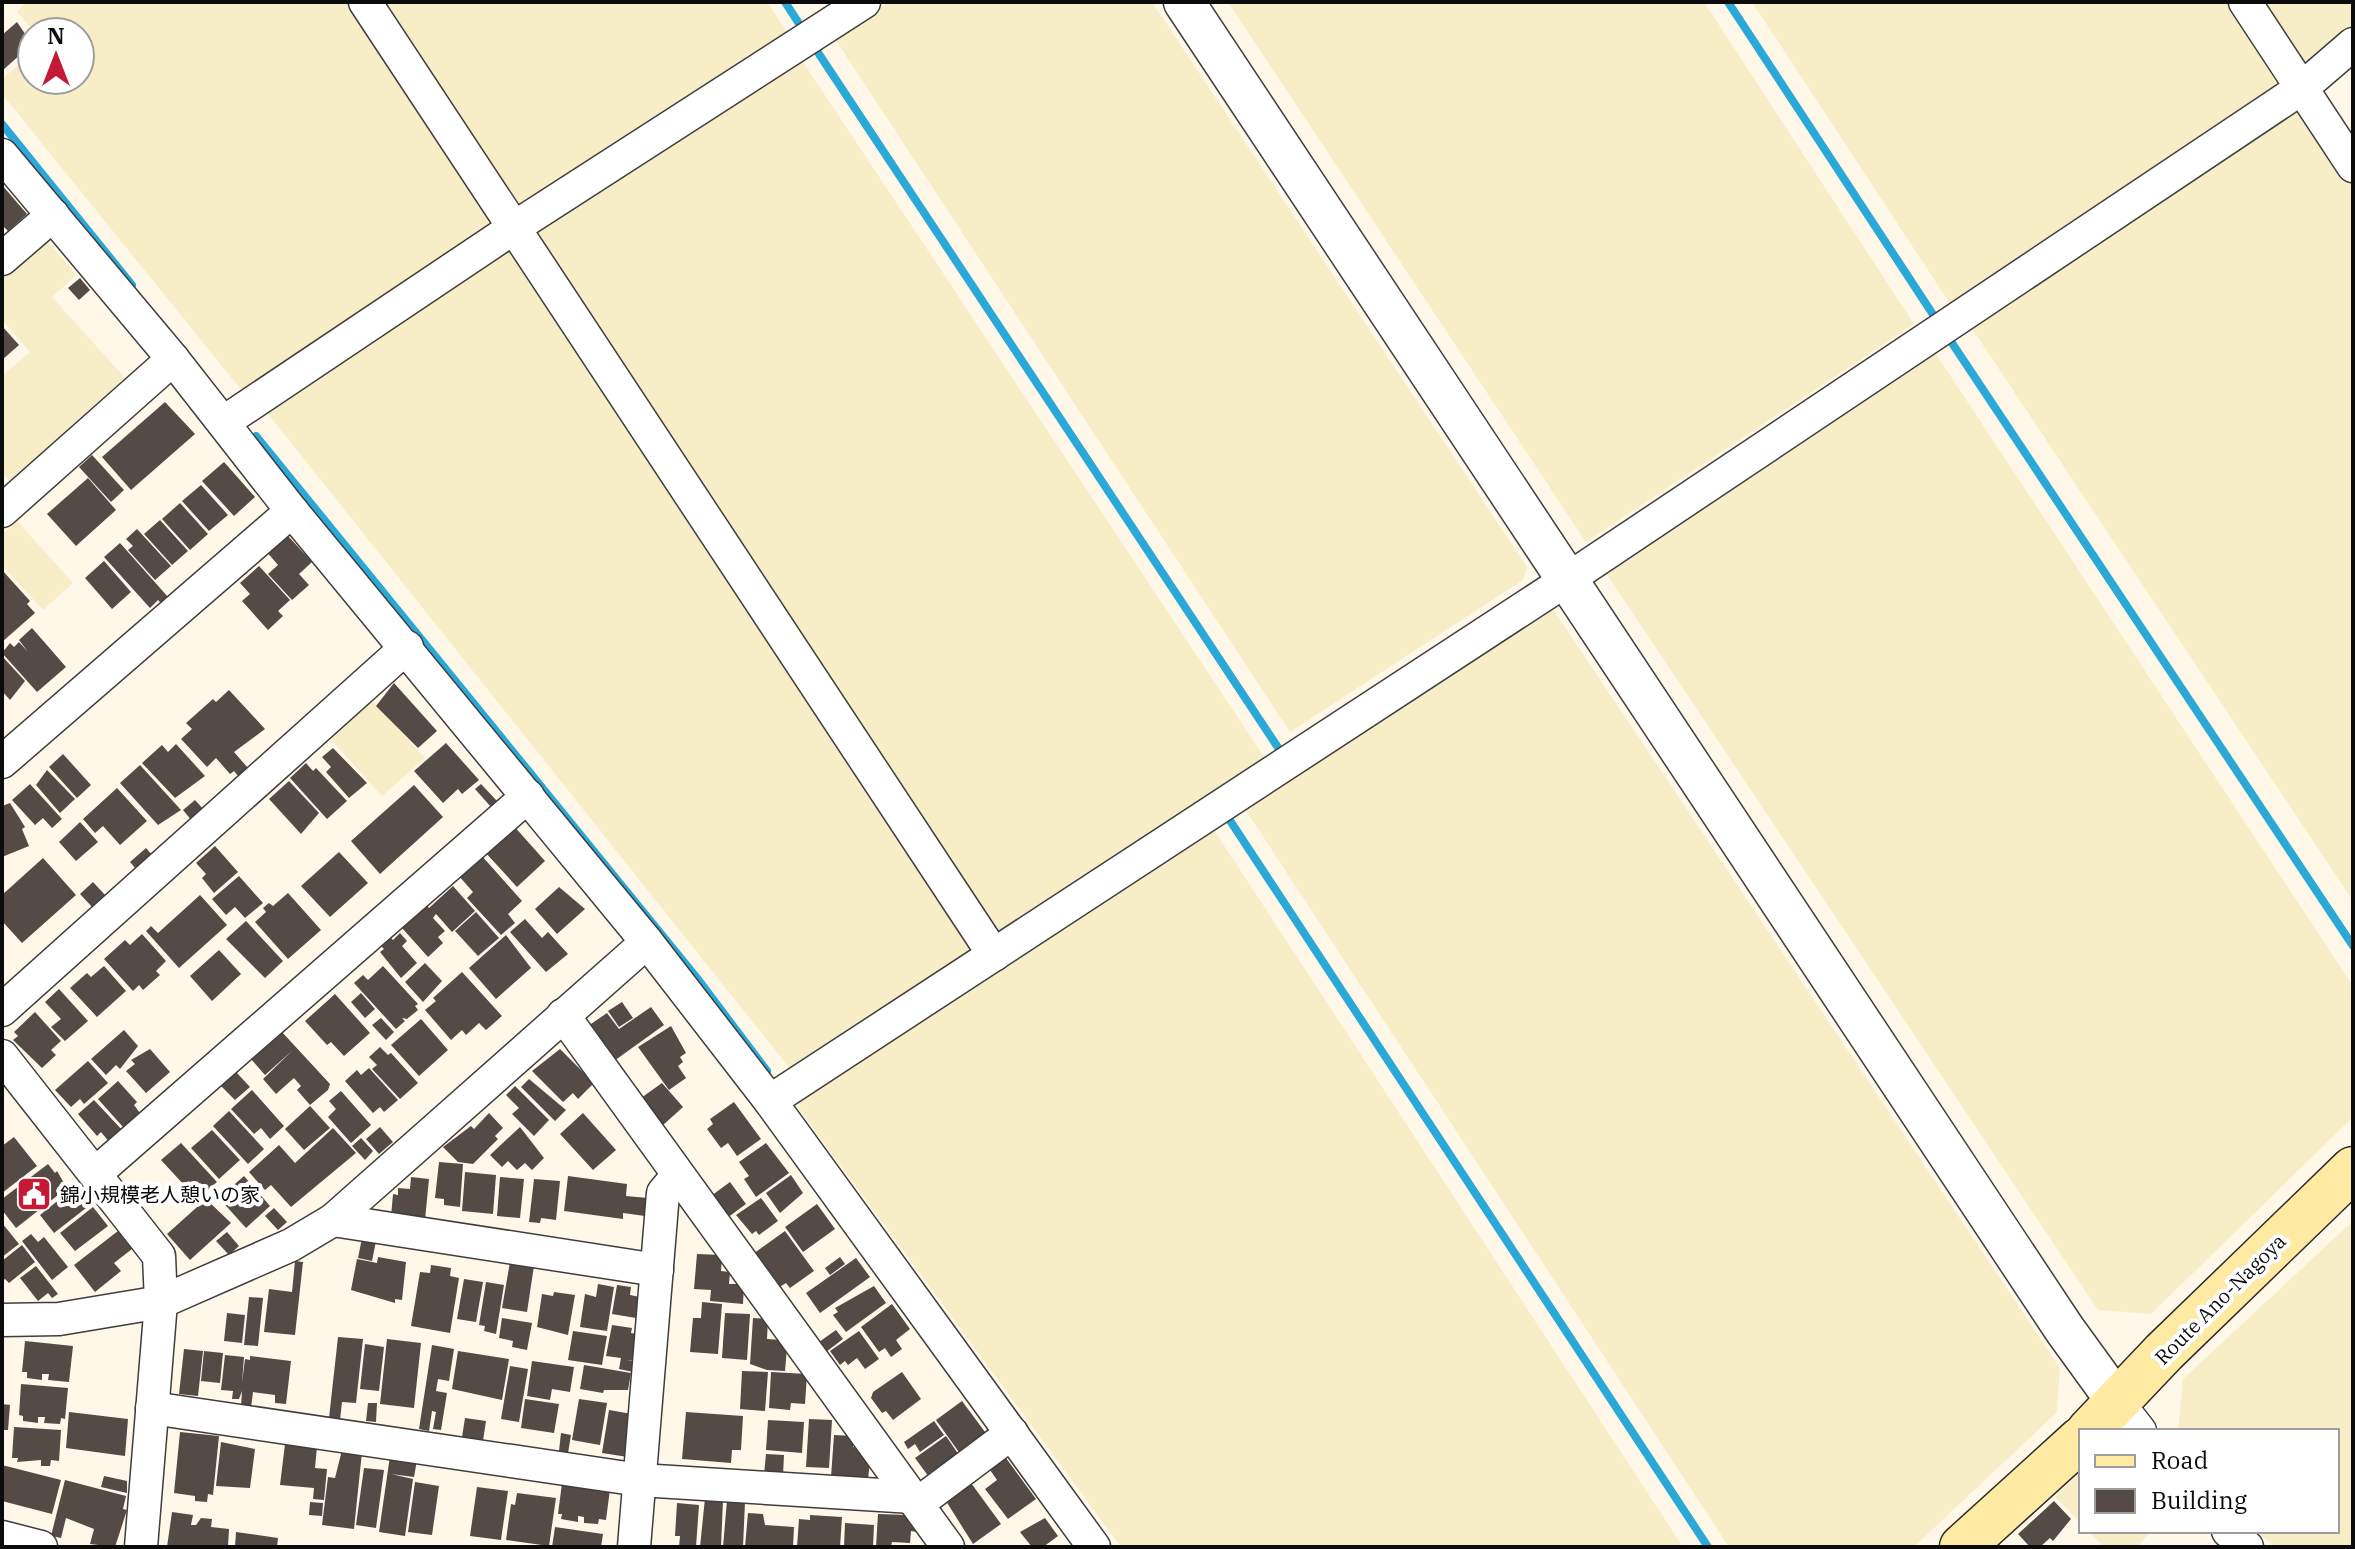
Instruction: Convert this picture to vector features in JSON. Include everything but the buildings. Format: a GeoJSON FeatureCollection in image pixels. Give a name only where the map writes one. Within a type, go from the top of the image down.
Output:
{"type":"FeatureCollection","features":[{"type":"Feature","properties":{"kind":"main road","name":"Route Ano-Nagoya"},"geometry":{"type":"LineString","coordinates":[[2116,1422],[2164,1352],[2353,1169]]}},
{"type":"Feature","properties":{"kind":"main road"},"geometry":{"type":"LineString","coordinates":[[1962,1547],[2079,1441]]}},
{"type":"Feature","properties":{"kind":"street"},"geometry":{"type":"LineString","coordinates":[[365,2],[994,955]]}},
{"type":"Feature","properties":{"kind":"street"},"geometry":{"type":"LineString","coordinates":[[224,422],[515,227],[864,2]]}},
{"type":"Feature","properties":{"kind":"street"},"geometry":{"type":"LineString","coordinates":[[1184,2],[2065,1330],[2116,1422]]}},
{"type":"Feature","properties":{"kind":"street"},"geometry":{"type":"LineString","coordinates":[[2245,2],[2353,166]]}},
{"type":"Feature","properties":{"kind":"street"},"geometry":{"type":"LineString","coordinates":[[770,1101],[1568,579],[2302,88],[2353,44]]}},
{"type":"Feature","properties":{"kind":"street"},"geometry":{"type":"LineString","coordinates":[[2,155],[173,359],[292,511],[647,942],[770,1101],[1094,1547]]}},
{"type":"Feature","properties":{"kind":"street"},"geometry":{"type":"LineString","coordinates":[[2,259],[53,215]]}},
{"type":"Feature","properties":{"kind":"street"},"geometry":{"type":"LineString","coordinates":[[2,511],[173,359]]}},
{"type":"Feature","properties":{"kind":"street"},"geometry":{"type":"LineString","coordinates":[[2,762],[292,511]]}},
{"type":"Feature","properties":{"kind":"street"},"geometry":{"type":"LineString","coordinates":[[2,1010],[407,647]]}},
{"type":"Feature","properties":{"kind":"street"},"geometry":{"type":"LineString","coordinates":[[96,1173],[528,796]]}},
{"type":"Feature","properties":{"kind":"street"},"geometry":{"type":"LineString","coordinates":[[2,1320],[59,1319],[161,1302],[291,1245],[333,1220],[647,942]]}},
{"type":"Feature","properties":{"kind":"street"},"geometry":{"type":"LineString","coordinates":[[563,1015],[948,1547]]}},
{"type":"Feature","properties":{"kind":"street"},"geometry":{"type":"LineString","coordinates":[[2,1056],[159,1256],[161,1302],[141,1547]]}},
{"type":"Feature","properties":{"kind":"street"},"geometry":{"type":"LineString","coordinates":[[634,1547],[663,1193],[678,1175]]}},
{"type":"Feature","properties":{"kind":"street"},"geometry":{"type":"LineString","coordinates":[[333,1220],[657,1270]]}},
{"type":"Feature","properties":{"kind":"street"},"geometry":{"type":"LineString","coordinates":[[152,1408],[640,1480],[915,1500],[1012,1433]]}},
{"type":"Feature","properties":{"kind":"street"},"geometry":{"type":"LineString","coordinates":[[2230,1533],[2247,1547]]}},
{"type":"Feature","properties":{"kind":"street"},"geometry":{"type":"LineString","coordinates":[[2,1537],[41,1547]]}},
{"type":"Feature","properties":{"kind":"shaded area"},"geometry":{"type":"Polygon","coordinates":[[[27,2],[353,2],[497,226],[243,392],[2,94],[2,79],[16,67],[16,96],[96,96],[96,16],[21,16],[17,12],[27,2]]]}},
{"type":"Feature","properties":{"kind":"shaded area"},"geometry":{"type":"Polygon","coordinates":[[[379,2],[767,2],[787,32],[787,38],[528,208],[514,207],[379,2]]]}},
{"type":"Feature","properties":{"kind":"shaded area"},"geometry":{"type":"Polygon","coordinates":[[[889,2],[1152,2],[1527,567],[1523,580],[1290,732],[835,39],[889,2]]]}},
{"type":"Feature","properties":{"kind":"shaded area"},"geometry":{"type":"Polygon","coordinates":[[[1228,2],[1704,2],[1914,324],[1586,542],[1228,2]]]}},
{"type":"Feature","properties":{"kind":"shaded area"},"geometry":{"type":"Polygon","coordinates":[[[1752,2],[2227,2],[2284,88],[1951,305],[1752,2]]]}},
{"type":"Feature","properties":{"kind":"shaded area"},"geometry":{"type":"Polygon","coordinates":[[[2258,2],[2353,2],[2353,27],[2304,71],[2258,2]]]}},
{"type":"Feature","properties":{"kind":"shaded area"},"geometry":{"type":"Polygon","coordinates":[[[801,59],[1264,757],[998,933],[536,240],[539,230],[801,59]]]}},
{"type":"Feature","properties":{"kind":"shaded area"},"geometry":{"type":"Polygon","coordinates":[[[2294,107],[2300,110],[2353,189],[2353,901],[1969,324],[2294,107]]]}},
{"type":"Feature","properties":{"kind":"shaded area"},"geometry":{"type":"Polygon","coordinates":[[[45,239],[77,275],[52,297],[125,378],[9,481],[2,472],[2,376],[30,352],[2,320],[2,277],[45,239]]]}},
{"type":"Feature","properties":{"kind":"shaded area"},"geometry":{"type":"Polygon","coordinates":[[[515,247],[978,945],[791,1070],[265,410],[506,248],[515,247]]]}},
{"type":"Feature","properties":{"kind":"shaded area"},"geometry":{"type":"Polygon","coordinates":[[[1934,351],[2353,986],[2353,1117],[2151,1314],[2098,1310],[1604,570],[1934,351]]]}},
{"type":"Feature","properties":{"kind":"shaded area"},"geometry":{"type":"Polygon","coordinates":[[[17,521],[73,583],[43,610],[2,565],[2,534],[17,521]]]}},
{"type":"Feature","properties":{"kind":"shaded area"},"geometry":{"type":"Polygon","coordinates":[[[1542,608],[1553,609],[2060,1368],[2057,1412],[1914,1547],[1729,1547],[1243,806],[1542,608]]]}},
{"type":"Feature","properties":{"kind":"shaded area"},"geometry":{"type":"Polygon","coordinates":[[[371,699],[425,758],[382,796],[329,737],[371,699]]]}},
{"type":"Feature","properties":{"kind":"shaded area"},"geometry":{"type":"Polygon","coordinates":[[[1212,827],[1683,1547],[1121,1547],[799,1109],[800,1096],[1212,827]]]}},
{"type":"Feature","properties":{"kind":"shaded area"},"geometry":{"type":"Polygon","coordinates":[[[2353,1221],[2353,1547],[2275,1547],[2258,1533],[2339,1533],[2339,1429],[2178,1429],[2183,1379],[2353,1221]]]}},
{"type":"Feature","properties":{"kind":"shaded area"},"geometry":{"type":"Polygon","coordinates":[[[2079,1474],[2079,1521],[2055,1497],[2079,1474]]]}},
{"type":"Feature","properties":{"kind":"shaded area"},"geometry":{"type":"Polygon","coordinates":[[[2090,1533],[2149,1533],[2137,1547],[2104,1547],[2090,1533]]]}},
{"type":"Feature","properties":{"kind":"waterway"},"geometry":{"type":"LineString","coordinates":[[785,2],[798,22]]}},
{"type":"Feature","properties":{"kind":"waterway"},"geometry":{"type":"LineString","coordinates":[[1728,2],[1934,316]]}},
{"type":"Feature","properties":{"kind":"waterway"},"geometry":{"type":"LineString","coordinates":[[815,48],[1281,752]]}},
{"type":"Feature","properties":{"kind":"waterway"},"geometry":{"type":"LineString","coordinates":[[2,124],[132,285]]}},
{"type":"Feature","properties":{"kind":"waterway"},"geometry":{"type":"LineString","coordinates":[[1948,337],[2353,946]]}},
{"type":"Feature","properties":{"kind":"waterway"},"geometry":{"type":"LineString","coordinates":[[256,436],[697,978],[767,1071]]}},
{"type":"Feature","properties":{"kind":"waterway"},"geometry":{"type":"LineString","coordinates":[[1229,819],[1708,1547]]}},
{"type":"Feature","properties":{"kind":"place","name":"錦小規模老人憩いの家"},"geometry":{"type":"Point","coordinates":[34,1194]}}]}
